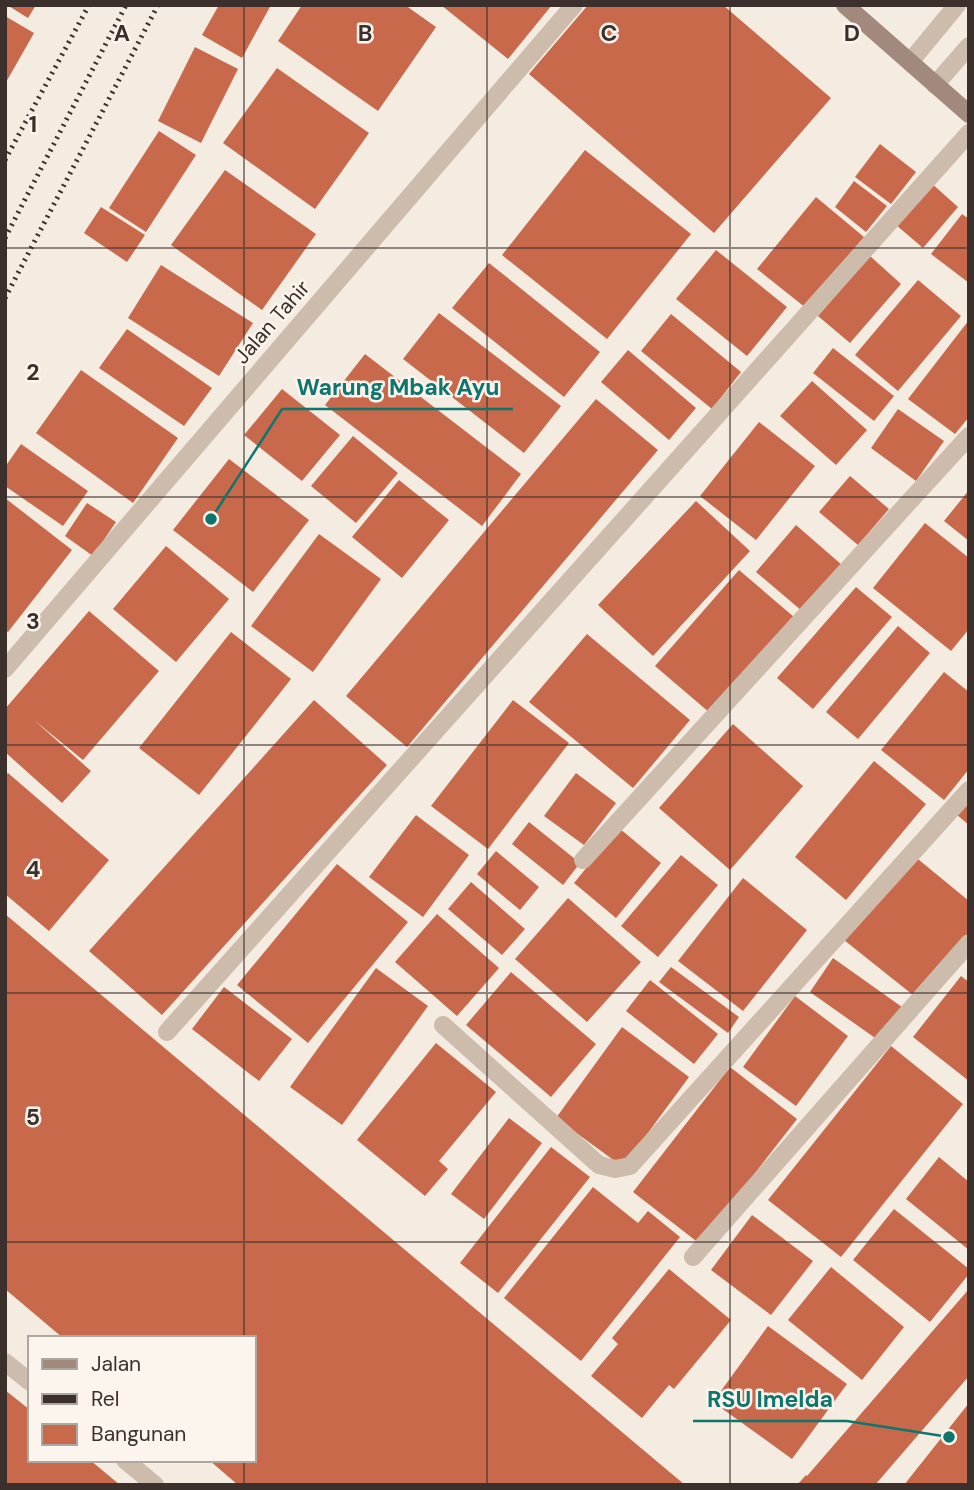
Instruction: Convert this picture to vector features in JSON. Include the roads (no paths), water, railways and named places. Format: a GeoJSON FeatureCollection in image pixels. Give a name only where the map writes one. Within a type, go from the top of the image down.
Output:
{"type":"FeatureCollection","features":[{"type":"Feature","properties":{"kind":"main road"},"geometry":{"type":"LineString","coordinates":[[845,5],[969,114]]}},
{"type":"Feature","properties":{"kind":"street","name":"Jalan Tahir"},"geometry":{"type":"LineString","coordinates":[[5,668],[574,5]]}},
{"type":"Feature","properties":{"kind":"street"},"geometry":{"type":"LineString","coordinates":[[910,62],[957,5]]}},
{"type":"Feature","properties":{"kind":"street"},"geometry":{"type":"LineString","coordinates":[[935,85],[969,46]]}},
{"type":"Feature","properties":{"kind":"street"},"geometry":{"type":"LineString","coordinates":[[167,1032],[969,133]]}},
{"type":"Feature","properties":{"kind":"street"},"geometry":{"type":"LineString","coordinates":[[583,860],[969,436]]}},
{"type":"Feature","properties":{"kind":"street"},"geometry":{"type":"LineString","coordinates":[[443,1025],[599,1165],[615,1169],[630,1166],[969,790]]}},
{"type":"Feature","properties":{"kind":"street"},"geometry":{"type":"LineString","coordinates":[[693,1257],[969,943]]}},
{"type":"Feature","properties":{"kind":"street"},"geometry":{"type":"LineString","coordinates":[[5,1362],[28,1380]]}},
{"type":"Feature","properties":{"kind":"street"},"geometry":{"type":"LineString","coordinates":[[127,1462],[155,1485]]}},
{"type":"Feature","properties":{"kind":"railway"},"geometry":{"type":"LineString","coordinates":[[5,160],[89,5]]}},
{"type":"Feature","properties":{"kind":"railway"},"geometry":{"type":"LineString","coordinates":[[5,238],[126,5]]}},
{"type":"Feature","properties":{"kind":"railway"},"geometry":{"type":"LineString","coordinates":[[5,298],[158,5]]}},
{"type":"Feature","properties":{"kind":"place","name":"Warung Mbak Ayu"},"geometry":{"type":"Point","coordinates":[211,519]}},
{"type":"Feature","properties":{"kind":"place","name":"RSU Imelda"},"geometry":{"type":"Point","coordinates":[949,1437]}}]}
